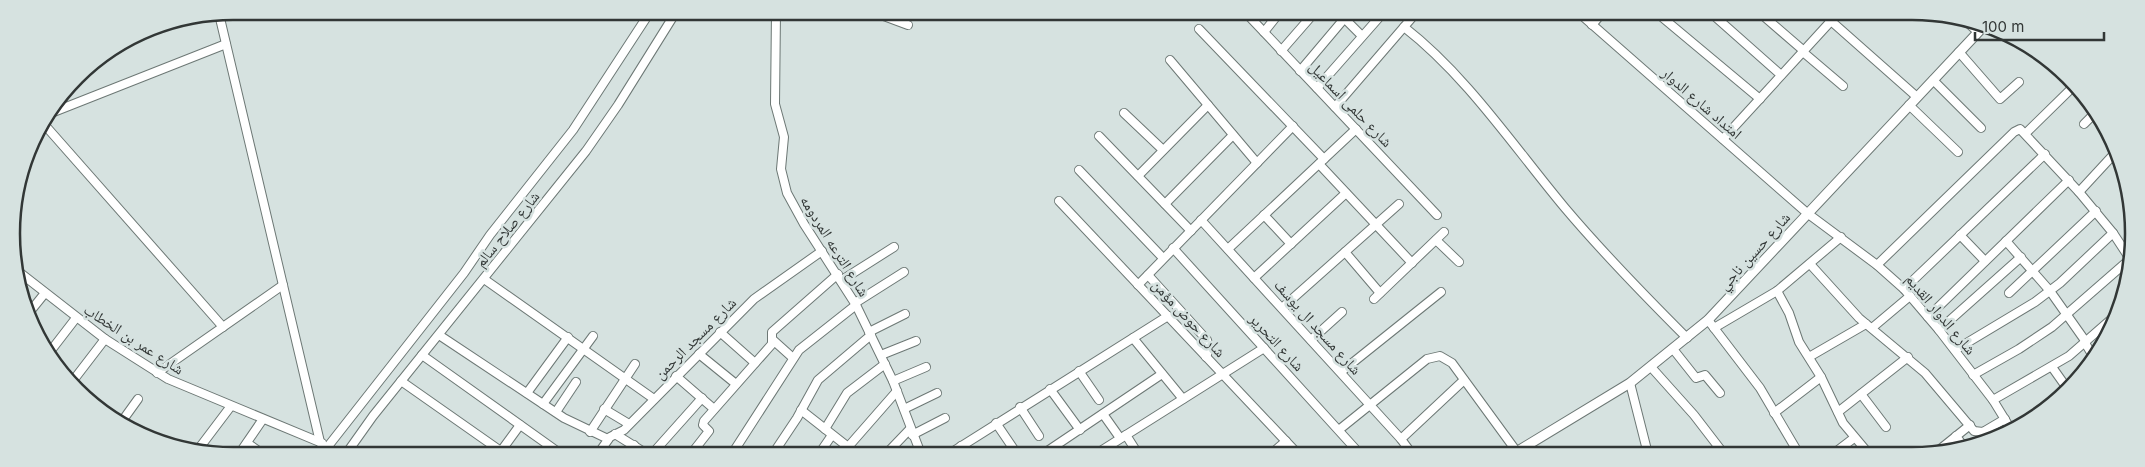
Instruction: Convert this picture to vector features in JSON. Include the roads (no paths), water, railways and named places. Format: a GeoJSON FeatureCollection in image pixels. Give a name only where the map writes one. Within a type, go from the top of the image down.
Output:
{"type":"FeatureCollection","features":[{"type":"Feature","properties":{"kind":"street"},"geometry":{"type":"LineString","coordinates":[[220,20],[323,447]]}},
{"type":"Feature","properties":{"kind":"street"},"geometry":{"type":"LineString","coordinates":[[323,444],[464,273],[490,235],[573,130],[645,20]]}},
{"type":"Feature","properties":{"kind":"street","name":"شارع صلاح سالم"},"geometry":{"type":"LineString","coordinates":[[351,447],[401,381],[586,151],[618,105],[671,20]]}},
{"type":"Feature","properties":{"kind":"street","name":"شارع الترعه المردومه"},"geometry":{"type":"LineString","coordinates":[[776,20],[775,104],[784,137],[781,169],[784,182],[804,224],[856,304],[893,381],[918,447]]}},
{"type":"Feature","properties":{"kind":"street"},"geometry":{"type":"LineString","coordinates":[[901,20],[908,25]]}},
{"type":"Feature","properties":{"kind":"street","name":"شارع حلمى اسماعيل"},"geometry":{"type":"LineString","coordinates":[[1253,20],[1437,215]]}},
{"type":"Feature","properties":{"kind":"street"},"geometry":{"type":"LineString","coordinates":[[1264,32],[1274,20]]}},
{"type":"Feature","properties":{"kind":"street"},"geometry":{"type":"LineString","coordinates":[[1281,51],[1308,20]]}},
{"type":"Feature","properties":{"kind":"street"},"geometry":{"type":"LineString","coordinates":[[1300,71],[1339,20]]}},
{"type":"Feature","properties":{"kind":"street"},"geometry":{"type":"LineString","coordinates":[[1349,20],[1362,36]]}},
{"type":"Feature","properties":{"kind":"street"},"geometry":{"type":"LineString","coordinates":[[1317,88],[1376,20]]}},
{"type":"Feature","properties":{"kind":"street"},"geometry":{"type":"LineString","coordinates":[[1335,107],[1410,20]]}},
{"type":"Feature","properties":{"kind":"street","name":"امتداد شارع الدوار"},"geometry":{"type":"LineString","coordinates":[[1587,20],[1807,214]]}},
{"type":"Feature","properties":{"kind":"street"},"geometry":{"type":"LineString","coordinates":[[1592,25],[1596,20]]}},
{"type":"Feature","properties":{"kind":"street"},"geometry":{"type":"LineString","coordinates":[[1665,20],[1760,98]]}},
{"type":"Feature","properties":{"kind":"street"},"geometry":{"type":"LineString","coordinates":[[1718,20],[1781,75]]}},
{"type":"Feature","properties":{"kind":"street"},"geometry":{"type":"LineString","coordinates":[[1768,20],[1843,86]]}},
{"type":"Feature","properties":{"kind":"street"},"geometry":{"type":"LineString","coordinates":[[1723,139],[1831,21],[1917,97]]}},
{"type":"Feature","properties":{"kind":"street"},"geometry":{"type":"LineString","coordinates":[[1404,27],[1423,42],[1457,77],[1591,237],[1687,338]]}},
{"type":"Feature","properties":{"kind":"street"},"geometry":{"type":"LineString","coordinates":[[1199,29],[1293,126],[1346,193],[1412,263]]}},
{"type":"Feature","properties":{"kind":"street","name":"شارع حسين ناجي"},"geometry":{"type":"LineString","coordinates":[[1525,447],[1630,383],[1687,338],[1711,324],[1807,214],[1979,31]]}},
{"type":"Feature","properties":{"kind":"street"},"geometry":{"type":"LineString","coordinates":[[61,109],[226,44]]}},
{"type":"Feature","properties":{"kind":"street"},"geometry":{"type":"LineString","coordinates":[[1960,52],[2000,99],[2019,82]]}},
{"type":"Feature","properties":{"kind":"street"},"geometry":{"type":"LineString","coordinates":[[1170,60],[1257,163]]}},
{"type":"Feature","properties":{"kind":"street"},"geometry":{"type":"LineString","coordinates":[[1933,80],[1981,128]]}},
{"type":"Feature","properties":{"kind":"street"},"geometry":{"type":"LineString","coordinates":[[2026,133],[2069,90]]}},
{"type":"Feature","properties":{"kind":"street"},"geometry":{"type":"LineString","coordinates":[[1138,176],[1208,105]]}},
{"type":"Feature","properties":{"kind":"street"},"geometry":{"type":"LineString","coordinates":[[1909,105],[1958,152]]}},
{"type":"Feature","properties":{"kind":"street"},"geometry":{"type":"LineString","coordinates":[[1124,113],[1163,150]]}},
{"type":"Feature","properties":{"kind":"street"},"geometry":{"type":"LineString","coordinates":[[2084,124],[2090,118]]}},
{"type":"Feature","properties":{"kind":"street"},"geometry":{"type":"LineString","coordinates":[[1138,285],[1293,126]]}},
{"type":"Feature","properties":{"kind":"street"},"geometry":{"type":"LineString","coordinates":[[48,129],[223,327]]}},
{"type":"Feature","properties":{"kind":"street"},"geometry":{"type":"LineString","coordinates":[[1228,248],[1356,129]]}},
{"type":"Feature","properties":{"kind":"street"},"geometry":{"type":"LineString","coordinates":[[1877,265],[2014,132],[2020,129],[2026,133],[2096,211],[2124,251]]}},
{"type":"Feature","properties":{"kind":"street"},"geometry":{"type":"LineString","coordinates":[[1165,204],[1233,135]]}},
{"type":"Feature","properties":{"kind":"street"},"geometry":{"type":"LineString","coordinates":[[1099,136],[1191,231]]}},
{"type":"Feature","properties":{"kind":"street"},"geometry":{"type":"LineString","coordinates":[[1904,289],[2045,154]]}},
{"type":"Feature","properties":{"kind":"street"},"geometry":{"type":"LineString","coordinates":[[2079,192],[2111,157]]}},
{"type":"Feature","properties":{"kind":"street"},"geometry":{"type":"LineString","coordinates":[[1080,170],[1164,258]]}},
{"type":"Feature","properties":{"kind":"street"},"geometry":{"type":"LineString","coordinates":[[1928,317],[2069,180]]}},
{"type":"Feature","properties":{"kind":"street"},"geometry":{"type":"LineString","coordinates":[[1254,278],[1346,193]]}},
{"type":"Feature","properties":{"kind":"street","name":"شارع حوض مؤمن"},"geometry":{"type":"LineString","coordinates":[[1059,201],[1292,447]]}},
{"type":"Feature","properties":{"kind":"street"},"geometry":{"type":"LineString","coordinates":[[1282,308],[1399,204]]}},
{"type":"Feature","properties":{"kind":"street"},"geometry":{"type":"LineString","coordinates":[[2009,293],[2096,211]]}},
{"type":"Feature","properties":{"kind":"street","name":"شارع الدوار القديم"},"geometry":{"type":"LineString","coordinates":[[1807,214],[1877,265],[1904,289],[1955,350],[1993,400],[2008,424]]}},
{"type":"Feature","properties":{"kind":"street"},"geometry":{"type":"LineString","coordinates":[[1264,215],[1291,244]]}},
{"type":"Feature","properties":{"kind":"street","name":"شارع مسجد ال يوسف"},"geometry":{"type":"LineString","coordinates":[[1201,220],[1341,372],[1407,447]]}},
{"type":"Feature","properties":{"kind":"street"},"geometry":{"type":"LineString","coordinates":[[1374,299],[1444,232]]}},
{"type":"Feature","properties":{"kind":"street"},"geometry":{"type":"LineString","coordinates":[[1955,350],[2005,322],[2050,291],[2113,234]]}},
{"type":"Feature","properties":{"kind":"street"},"geometry":{"type":"LineString","coordinates":[[1960,235],[1985,261]]}},
{"type":"Feature","properties":{"kind":"street"},"geometry":{"type":"LineString","coordinates":[[1795,447],[1760,388],[1711,324],[1777,291],[1840,238]]}},
{"type":"Feature","properties":{"kind":"street"},"geometry":{"type":"LineString","coordinates":[[1436,240],[1459,262]]}},
{"type":"Feature","properties":{"kind":"street"},"geometry":{"type":"LineString","coordinates":[[2006,241],[2050,291],[2090,350]]}},
{"type":"Feature","properties":{"kind":"street"},"geometry":{"type":"LineString","coordinates":[[793,358],[773,340],[772,332],[840,277],[894,247]]}},
{"type":"Feature","properties":{"kind":"street","name":"شارع التحرير"},"geometry":{"type":"LineString","coordinates":[[1173,248],[1354,447]]}},
{"type":"Feature","properties":{"kind":"street","name":"شارع مسجد الرحمن"},"geometry":{"type":"LineString","coordinates":[[603,447],[608,440],[629,424],[754,299],[822,251]]}},
{"type":"Feature","properties":{"kind":"street"},"geometry":{"type":"LineString","coordinates":[[1346,252],[1380,293]]}},
{"type":"Feature","properties":{"kind":"street"},"geometry":{"type":"LineString","coordinates":[[1939,330],[2021,257]]}},
{"type":"Feature","properties":{"kind":"street"},"geometry":{"type":"LineString","coordinates":[[1810,264],[1844,304],[1908,357],[1974,431],[1980,433],[2005,419]]}},
{"type":"Feature","properties":{"kind":"street"},"geometry":{"type":"LineString","coordinates":[[1973,375],[2027,344],[2067,314],[2122,268]]}},
{"type":"Feature","properties":{"kind":"street"},"geometry":{"type":"LineString","coordinates":[[736,447],[793,358],[806,344],[856,304],[904,272]]}},
{"type":"Feature","properties":{"kind":"street"},"geometry":{"type":"LineString","coordinates":[[1148,275],[1207,340],[1209,348],[1206,357]]}},
{"type":"Feature","properties":{"kind":"street","name":"شارع عمر بن الخطاب"},"geometry":{"type":"LineString","coordinates":[[24,276],[76,318],[157,374],[185,388],[323,444]]}},
{"type":"Feature","properties":{"kind":"street"},"geometry":{"type":"LineString","coordinates":[[484,279],[654,398]]}},
{"type":"Feature","properties":{"kind":"street"},"geometry":{"type":"LineString","coordinates":[[157,374],[283,285]]}},
{"type":"Feature","properties":{"kind":"street"},"geometry":{"type":"LineString","coordinates":[[1777,291],[1789,313],[1799,342],[1822,377],[1838,412],[1854,438],[1862,447]]}},
{"type":"Feature","properties":{"kind":"street"},"geometry":{"type":"LineString","coordinates":[[1341,372],[1441,292]]}},
{"type":"Feature","properties":{"kind":"street"},"geometry":{"type":"LineString","coordinates":[[33,308],[45,293]]}},
{"type":"Feature","properties":{"kind":"street"},"geometry":{"type":"LineString","coordinates":[[1809,357],[1869,326],[1910,296]]}},
{"type":"Feature","properties":{"kind":"street"},"geometry":{"type":"LineString","coordinates":[[1311,340],[1342,312]]}},
{"type":"Feature","properties":{"kind":"street"},"geometry":{"type":"LineString","coordinates":[[777,447],[818,380],[870,333],[905,314]]}},
{"type":"Feature","properties":{"kind":"street"},"geometry":{"type":"LineString","coordinates":[[961,446],[1020,407],[1168,316]]}},
{"type":"Feature","properties":{"kind":"street"},"geometry":{"type":"LineString","coordinates":[[53,347],[76,318]]}},
{"type":"Feature","properties":{"kind":"street"},"geometry":{"type":"LineString","coordinates":[[1993,400],[2052,367],[2086,342],[2104,326]]}},
{"type":"Feature","properties":{"kind":"street"},"geometry":{"type":"LineString","coordinates":[[720,332],[755,363]]}},
{"type":"Feature","properties":{"kind":"street"},"geometry":{"type":"LineString","coordinates":[[439,335],[543,404],[590,432],[608,440]]}},
{"type":"Feature","properties":{"kind":"street"},"geometry":{"type":"LineString","coordinates":[[543,404],[593,336]]}},
{"type":"Feature","properties":{"kind":"street"},"geometry":{"type":"LineString","coordinates":[[527,393],[568,337]]}},
{"type":"Feature","properties":{"kind":"street"},"geometry":{"type":"LineString","coordinates":[[1133,338],[1183,399]]}},
{"type":"Feature","properties":{"kind":"street"},"geometry":{"type":"LineString","coordinates":[[76,377],[105,339]]}},
{"type":"Feature","properties":{"kind":"street"},"geometry":{"type":"LineString","coordinates":[[696,447],[709,431],[703,422],[773,340]]}},
{"type":"Feature","properties":{"kind":"street"},"geometry":{"type":"LineString","coordinates":[[881,355],[916,341]]}},
{"type":"Feature","properties":{"kind":"street"},"geometry":{"type":"LineString","coordinates":[[1108,447],[1264,348]]}},
{"type":"Feature","properties":{"kind":"street"},"geometry":{"type":"LineString","coordinates":[[1673,349],[1696,378],[1706,375],[1720,392]]}},
{"type":"Feature","properties":{"kind":"street"},"geometry":{"type":"LineString","coordinates":[[699,354],[736,384]]}},
{"type":"Feature","properties":{"kind":"street"},"geometry":{"type":"LineString","coordinates":[[422,355],[550,447]]}},
{"type":"Feature","properties":{"kind":"street"},"geometry":{"type":"LineString","coordinates":[[1340,429],[1434,356],[1446,358],[1464,380],[1511,447]]}},
{"type":"Feature","properties":{"kind":"street"},"geometry":{"type":"LineString","coordinates":[[1838,412],[1908,357]]}},
{"type":"Feature","properties":{"kind":"street"},"geometry":{"type":"LineString","coordinates":[[590,432],[635,364]]}},
{"type":"Feature","properties":{"kind":"street"},"geometry":{"type":"LineString","coordinates":[[825,429],[847,393],[885,364]]}},
{"type":"Feature","properties":{"kind":"street"},"geometry":{"type":"LineString","coordinates":[[893,381],[926,367]]}},
{"type":"Feature","properties":{"kind":"street"},"geometry":{"type":"LineString","coordinates":[[1651,367],[1718,447]]}},
{"type":"Feature","properties":{"kind":"street"},"geometry":{"type":"LineString","coordinates":[[2052,367],[2063,383]]}},
{"type":"Feature","properties":{"kind":"street"},"geometry":{"type":"LineString","coordinates":[[1079,371],[1099,400]]}},
{"type":"Feature","properties":{"kind":"street"},"geometry":{"type":"LineString","coordinates":[[1054,447],[1162,374]]}},
{"type":"Feature","properties":{"kind":"street"},"geometry":{"type":"LineString","coordinates":[[676,376],[714,409]]}},
{"type":"Feature","properties":{"kind":"street"},"geometry":{"type":"LineString","coordinates":[[1774,413],[1822,377]]}},
{"type":"Feature","properties":{"kind":"street"},"geometry":{"type":"LineString","coordinates":[[1400,438],[1464,380]]}},
{"type":"Feature","properties":{"kind":"street"},"geometry":{"type":"LineString","coordinates":[[401,381],[496,447]]}},
{"type":"Feature","properties":{"kind":"street"},"geometry":{"type":"LineString","coordinates":[[556,412],[576,382]]}},
{"type":"Feature","properties":{"kind":"street"},"geometry":{"type":"LineString","coordinates":[[1630,383],[1646,447]]}},
{"type":"Feature","properties":{"kind":"street"},"geometry":{"type":"LineString","coordinates":[[1050,389],[1080,430]]}},
{"type":"Feature","properties":{"kind":"street"},"geometry":{"type":"LineString","coordinates":[[801,410],[848,447],[897,392]]}},
{"type":"Feature","properties":{"kind":"street"},"geometry":{"type":"LineString","coordinates":[[904,409],[937,393]]}},
{"type":"Feature","properties":{"kind":"street"},"geometry":{"type":"LineString","coordinates":[[1861,394],[1886,427]]}},
{"type":"Feature","properties":{"kind":"street"},"geometry":{"type":"LineString","coordinates":[[658,447],[702,398]]}},
{"type":"Feature","properties":{"kind":"street"},"geometry":{"type":"LineString","coordinates":[[125,417],[138,399]]}},
{"type":"Feature","properties":{"kind":"street"},"geometry":{"type":"LineString","coordinates":[[202,444],[231,406]]}},
{"type":"Feature","properties":{"kind":"street"},"geometry":{"type":"LineString","coordinates":[[1020,407],[1039,436]]}},
{"type":"Feature","properties":{"kind":"street"},"geometry":{"type":"LineString","coordinates":[[604,409],[629,424]]}},
{"type":"Feature","properties":{"kind":"street"},"geometry":{"type":"LineString","coordinates":[[1103,414],[1132,447]]}},
{"type":"Feature","properties":{"kind":"street"},"geometry":{"type":"LineString","coordinates":[[894,447],[911,432],[945,418]]}},
{"type":"Feature","properties":{"kind":"street"},"geometry":{"type":"LineString","coordinates":[[244,447],[264,419]]}},
{"type":"Feature","properties":{"kind":"street"},"geometry":{"type":"LineString","coordinates":[[996,423],[1012,447]]}},
{"type":"Feature","properties":{"kind":"street"},"geometry":{"type":"LineString","coordinates":[[506,447],[520,425]]}},
{"type":"Feature","properties":{"kind":"street"},"geometry":{"type":"LineString","coordinates":[[1946,444],[1970,425]]}},
{"type":"Feature","properties":{"kind":"street"},"geometry":{"type":"LineString","coordinates":[[615,434],[637,447]]}},
{"type":"Feature","properties":{"kind":"street"},"geometry":{"type":"LineString","coordinates":[[823,447],[832,434]]}},
{"type":"Feature","properties":{"kind":"street"},"geometry":{"type":"LineString","coordinates":[[1956,436],[1960,442]]}},
{"type":"Feature","properties":{"kind":"street"},"geometry":{"type":"LineString","coordinates":[[1842,447],[1854,438]]}},
{"type":"Feature","properties":{"kind":"street"},"geometry":{"type":"LineString","coordinates":[[1279,447],[1286,441]]}},
{"type":"Feature","properties":{"kind":"street"},"geometry":{"type":"LineString","coordinates":[[247,443],[253,447]]}}]}
